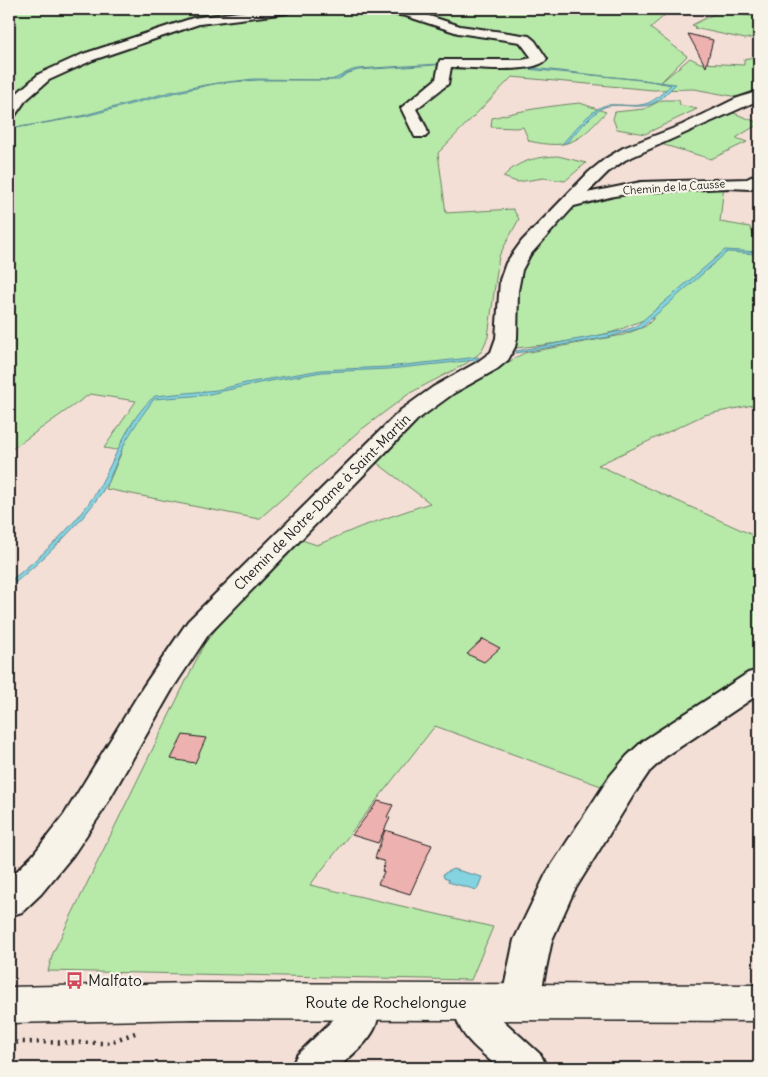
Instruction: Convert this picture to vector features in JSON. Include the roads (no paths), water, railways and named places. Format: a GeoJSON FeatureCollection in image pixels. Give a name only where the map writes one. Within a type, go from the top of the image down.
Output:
{"type":"FeatureCollection","features":[{"type":"Feature","properties":{"kind":"main road","name":"Route de Rochelongue"},"geometry":{"type":"LineString","coordinates":[[10,1004],[359,1002],[759,1003]]}},
{"type":"Feature","properties":{"kind":"street"},"geometry":{"type":"LineString","coordinates":[[9,114],[20,98],[44,77],[88,57],[212,17],[287,9]]}},
{"type":"Feature","properties":{"kind":"street"},"geometry":{"type":"LineString","coordinates":[[384,9],[408,13],[458,28],[524,39],[530,44],[540,59],[532,63],[522,64],[445,62],[443,81],[408,108],[409,113],[418,125],[420,134]]}},
{"type":"Feature","properties":{"kind":"street"},"geometry":{"type":"LineString","coordinates":[[178,14],[181,22],[194,22]]}},
{"type":"Feature","properties":{"kind":"street","name":"Chemin de Notre-Dame à Saint-Martin"},"geometry":{"type":"LineString","coordinates":[[9,901],[28,885],[59,848],[81,817],[178,656],[198,628],[409,415],[435,395],[491,363],[501,354],[505,347],[507,287],[521,253],[594,176],[612,161],[631,151],[687,128],[743,100],[759,95]]}},
{"type":"Feature","properties":{"kind":"street","name":"Chemin de la Causse"},"geometry":{"type":"LineString","coordinates":[[569,202],[614,191],[641,187],[755,181]]}},
{"type":"Feature","properties":{"kind":"street"},"geometry":{"type":"LineString","coordinates":[[520,1002],[533,940],[559,884],[622,785],[638,764],[654,749],[759,680]]}},
{"type":"Feature","properties":{"kind":"street"},"geometry":{"type":"LineString","coordinates":[[311,1068],[359,1021],[359,1002]]}},
{"type":"Feature","properties":{"kind":"street"},"geometry":{"type":"LineString","coordinates":[[475,1002],[476,1021],[527,1068]]}},
{"type":"Feature","properties":{"kind":"water"},"geometry":{"type":"Polygon","coordinates":[[[439,64],[358,70],[346,74],[338,80],[330,80],[357,69],[439,64]]]}},
{"type":"Feature","properties":{"kind":"water"},"geometry":{"type":"Polygon","coordinates":[[[524,67],[618,77],[515,68],[524,67]]]}},
{"type":"Feature","properties":{"kind":"water"},"geometry":{"type":"Polygon","coordinates":[[[253,79],[330,80],[258,80],[225,82],[253,79]]]}},
{"type":"Feature","properties":{"kind":"water"},"geometry":{"type":"Polygon","coordinates":[[[652,81],[676,84],[656,102],[646,106],[613,105],[639,105],[655,99],[671,85],[652,81]]]}},
{"type":"Feature","properties":{"kind":"water"},"geometry":{"type":"Polygon","coordinates":[[[214,84],[86,116],[9,129],[81,116],[170,92],[214,84]]]}},
{"type":"Feature","properties":{"kind":"water"},"geometry":{"type":"Polygon","coordinates":[[[613,105],[602,108],[566,143],[562,144],[581,123],[603,106],[613,105]]]}},
{"type":"Feature","properties":{"kind":"water"},"geometry":{"type":"Polygon","coordinates":[[[725,250],[759,252],[759,254],[727,252],[641,328],[609,337],[516,353],[516,351],[635,327],[725,250]]]}},
{"type":"Feature","properties":{"kind":"water"},"geometry":{"type":"Polygon","coordinates":[[[479,357],[476,360],[389,369],[322,372],[205,395],[154,399],[130,434],[108,481],[92,506],[59,543],[9,588],[9,582],[54,543],[75,521],[93,497],[136,418],[155,396],[217,390],[321,370],[387,367],[479,357]]]}},
{"type":"Feature","properties":{"kind":"water"},"geometry":{"type":"Polygon","coordinates":[[[453,869],[482,877],[477,890],[448,882],[449,880],[444,878],[443,874],[453,869]]]}},
{"type":"Feature","properties":{"kind":"place","name":"Malfato"},"geometry":{"type":"Point","coordinates":[74,980]}}]}
